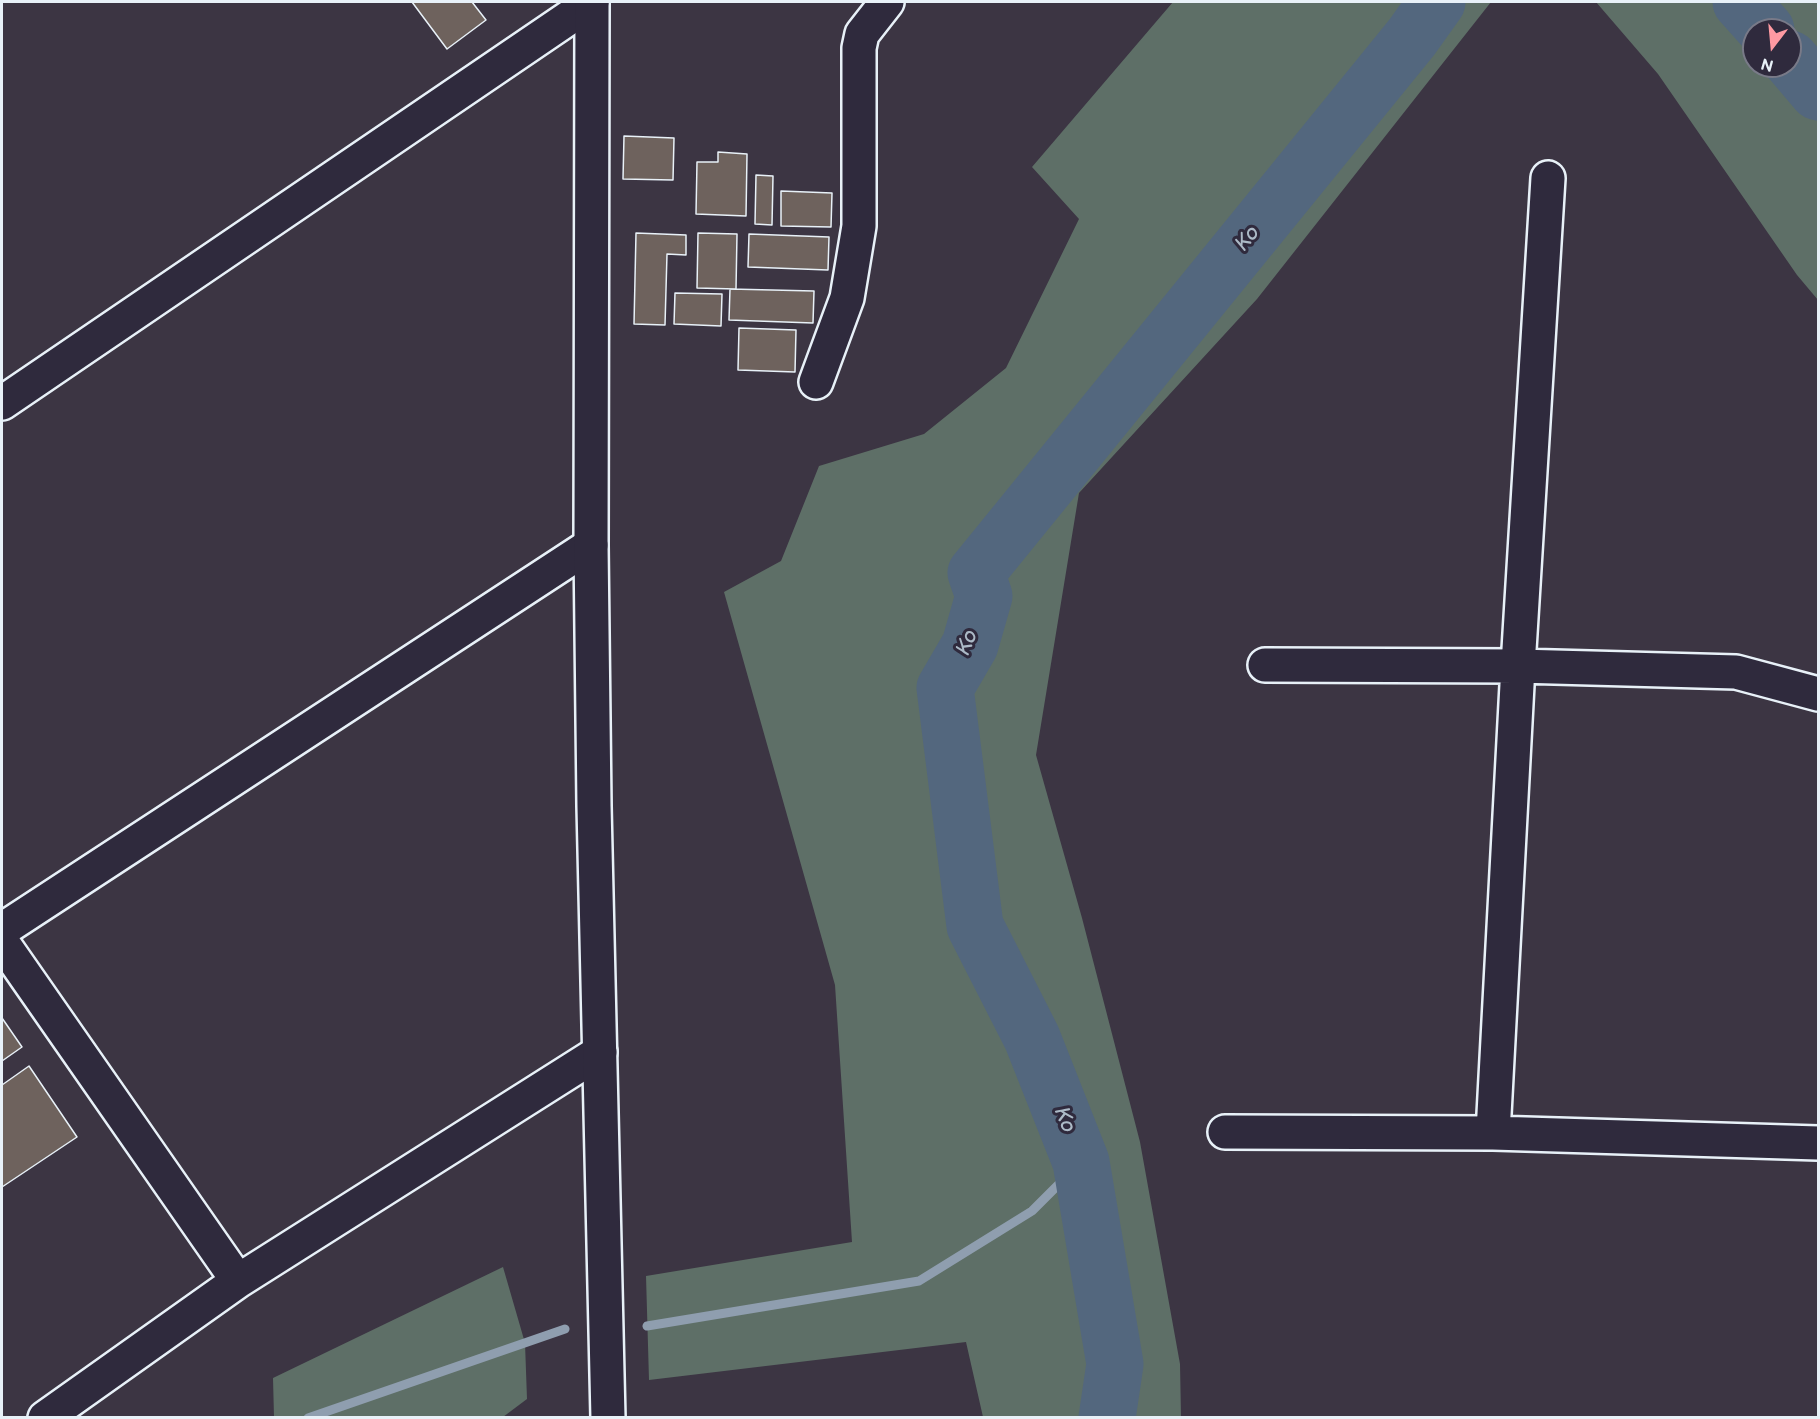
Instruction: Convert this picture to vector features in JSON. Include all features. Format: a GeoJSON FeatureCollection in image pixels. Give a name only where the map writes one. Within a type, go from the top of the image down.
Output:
{"type":"FeatureCollection","features":[{"type":"Feature","properties":{"kind":"street"},"geometry":{"type":"LineString","coordinates":[[2,403],[592,2]]}},
{"type":"Feature","properties":{"kind":"street"},"geometry":{"type":"LineString","coordinates":[[592,2],[591,545],[608,1418]]}},
{"type":"Feature","properties":{"kind":"street"},"geometry":{"type":"LineString","coordinates":[[816,382],[847,298],[859,226],[859,48],[862,34],[887,2]]}},
{"type":"Feature","properties":{"kind":"street"},"geometry":{"type":"LineString","coordinates":[[1493,1133],[1518,666],[1548,178]]}},
{"type":"Feature","properties":{"kind":"street"},"geometry":{"type":"LineString","coordinates":[[2,930],[591,545]]}},
{"type":"Feature","properties":{"kind":"street"},"geometry":{"type":"LineString","coordinates":[[1265,665],[1518,666],[1736,672],[1818,694]]}},
{"type":"Feature","properties":{"kind":"street"},"geometry":{"type":"LineString","coordinates":[[2,942],[238,1281]]}},
{"type":"Feature","properties":{"kind":"street"},"geometry":{"type":"LineString","coordinates":[[45,1418],[238,1281],[600,1052]]}},
{"type":"Feature","properties":{"kind":"street"},"geometry":{"type":"LineString","coordinates":[[1225,1132],[1493,1133],[1818,1143]]}},
{"type":"Feature","properties":{"kind":"green space"},"geometry":{"type":"Polygon","coordinates":[[[1173,2],[1491,2],[1257,299],[1079,493],[1036,755],[1082,918],[1140,1142],[1180,1364],[1181,1417],[983,1417],[966,1342],[649,1380],[646,1276],[852,1242],[835,985],[724,592],[781,561],[819,466],[924,434],[1006,368],[1079,219],[1032,167],[1173,2]]]}},
{"type":"Feature","properties":{"kind":"green space"},"geometry":{"type":"Polygon","coordinates":[[[1596,2],[1818,2],[1818,300],[1797,275],[1658,74],[1596,2]]]}},
{"type":"Feature","properties":{"kind":"green space"},"geometry":{"type":"Polygon","coordinates":[[[503,1267],[525,1343],[527,1399],[503,1417],[274,1417],[273,1378],[503,1267]]]}},
{"type":"Feature","properties":{"kind":"building"},"geometry":{"type":"Polygon","coordinates":[[[412,2],[472,2],[486,20],[447,49],[412,2]]]}},
{"type":"Feature","properties":{"kind":"building"},"geometry":{"type":"Polygon","coordinates":[[[624,136],[674,138],[673,180],[623,179],[624,136]]]}},
{"type":"Feature","properties":{"kind":"building"},"geometry":{"type":"Polygon","coordinates":[[[718,152],[747,154],[746,216],[696,214],[697,162],[718,162],[718,152]]]}},
{"type":"Feature","properties":{"kind":"building"},"geometry":{"type":"Polygon","coordinates":[[[756,175],[773,176],[772,225],[755,224],[756,175]]]}},
{"type":"Feature","properties":{"kind":"building"},"geometry":{"type":"Polygon","coordinates":[[[781,191],[832,193],[831,227],[781,226],[781,191]]]}},
{"type":"Feature","properties":{"kind":"building"},"geometry":{"type":"Polygon","coordinates":[[[636,233],[686,235],[686,255],[667,254],[665,325],[634,324],[636,233]]]}},
{"type":"Feature","properties":{"kind":"building"},"geometry":{"type":"Polygon","coordinates":[[[698,233],[737,234],[736,289],[697,288],[698,233]]]}},
{"type":"Feature","properties":{"kind":"building"},"geometry":{"type":"Polygon","coordinates":[[[749,234],[829,237],[828,270],[748,267],[749,234]]]}},
{"type":"Feature","properties":{"kind":"building"},"geometry":{"type":"Polygon","coordinates":[[[730,289],[814,291],[813,323],[729,320],[730,289]]]}},
{"type":"Feature","properties":{"kind":"building"},"geometry":{"type":"Polygon","coordinates":[[[675,293],[722,294],[721,326],[674,324],[675,293]]]}},
{"type":"Feature","properties":{"kind":"building"},"geometry":{"type":"Polygon","coordinates":[[[739,328],[796,330],[795,372],[738,370],[739,328]]]}},
{"type":"Feature","properties":{"kind":"building"},"geometry":{"type":"Polygon","coordinates":[[[2,1018],[22,1047],[2,1061],[2,1018]]]}},
{"type":"Feature","properties":{"kind":"building"},"geometry":{"type":"Polygon","coordinates":[[[29,1066],[77,1137],[2,1187],[2,1085],[29,1066]]]}},
{"type":"Feature","properties":{"kind":"waterway","name":"Ko"},"geometry":{"type":"LineString","coordinates":[[1107,1418],[1115,1364],[1081,1162],[1032,1038],[975,926],[945,688],[970,645],[984,596],[976,573],[1412,37],[1437,2]]}},
{"type":"Feature","properties":{"kind":"waterway","name":"Ko"},"geometry":{"type":"LineString","coordinates":[[1741,2],[1755,18]]}},
{"type":"Feature","properties":{"kind":"waterway","name":"Ko"},"geometry":{"type":"LineString","coordinates":[[1802,73],[1818,92]]}},
{"type":"Feature","properties":{"kind":"waterway"},"geometry":{"type":"LineString","coordinates":[[647,1326],[919,1281],[1032,1211],[1081,1162]]}},
{"type":"Feature","properties":{"kind":"waterway"},"geometry":{"type":"LineString","coordinates":[[308,1418],[565,1329]]}}]}
